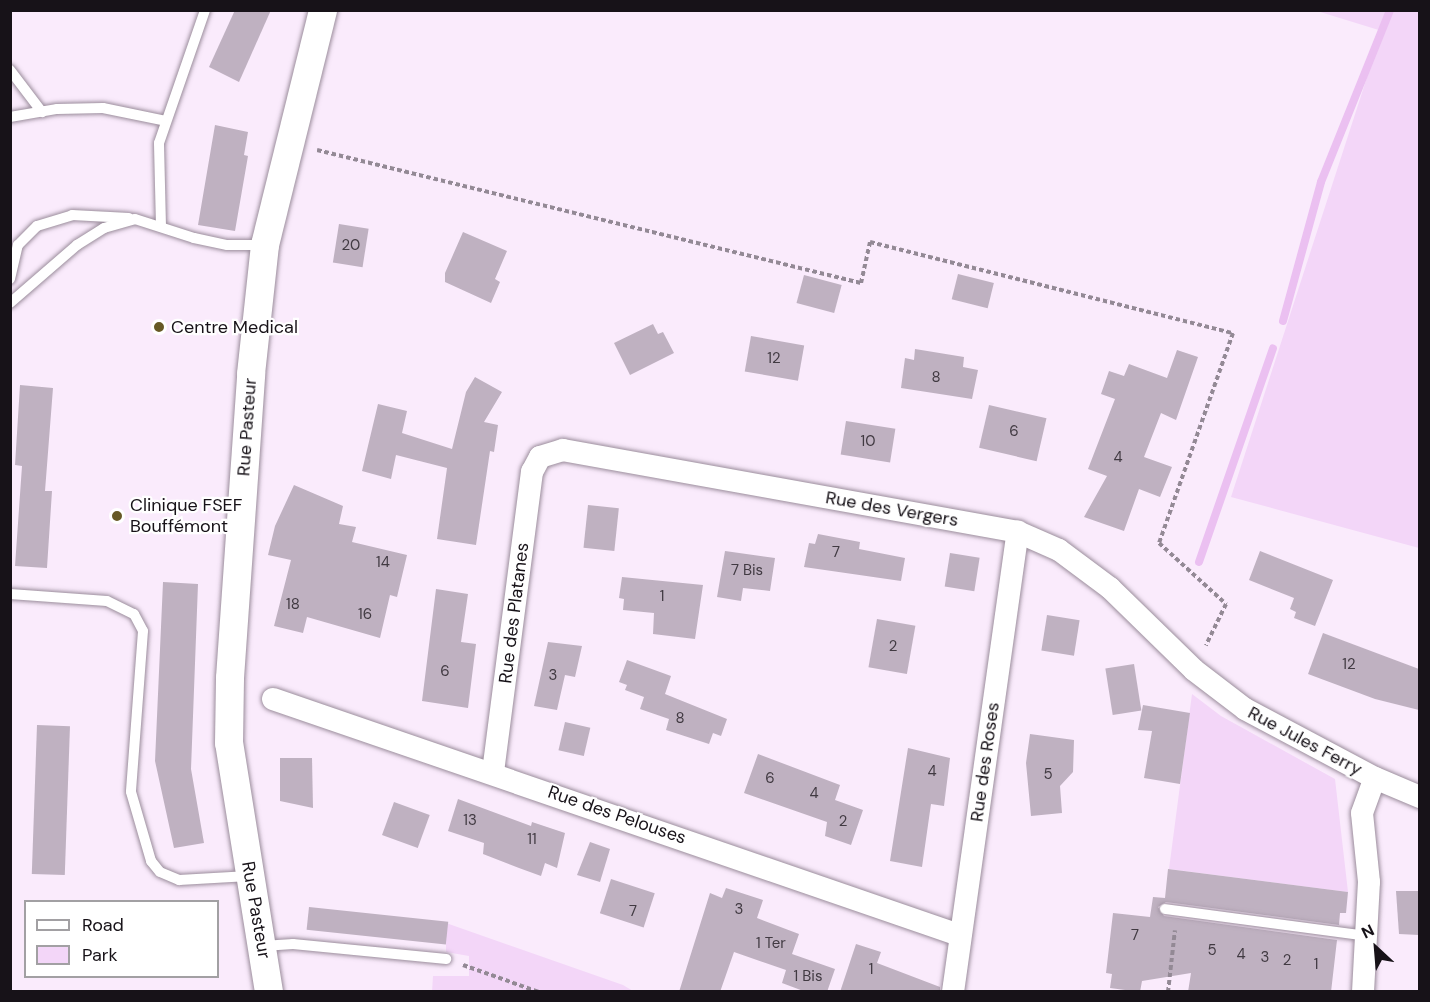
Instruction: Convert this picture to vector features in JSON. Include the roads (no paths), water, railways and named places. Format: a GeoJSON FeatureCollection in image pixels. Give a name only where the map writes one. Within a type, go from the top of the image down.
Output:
{"type":"FeatureCollection","features":[{"type":"Feature","properties":{"kind":"street","name":"Rue Pasteur"},"geometry":{"type":"LineString","coordinates":[[269,992],[229,743],[230,678],[251,374],[265,245],[287,143],[323,10]]}},
{"type":"Feature","properties":{"kind":"street","name":"Rue des Vergers"},"geometry":{"type":"LineString","coordinates":[[540,457],[562,450],[1018,532],[1059,550],[1110,588],[1196,671]]}},
{"type":"Feature","properties":{"kind":"street","name":"Rue des Platanes"},"geometry":{"type":"LineString","coordinates":[[493,772],[532,472],[540,457]]}},
{"type":"Feature","properties":{"kind":"street","name":"Rue des Roses"},"geometry":{"type":"LineString","coordinates":[[953,992],[1018,532]]}},
{"type":"Feature","properties":{"kind":"street","name":"Rue Jules Ferry"},"geometry":{"type":"LineString","coordinates":[[1196,671],[1245,709],[1375,778],[1419,797]]}},
{"type":"Feature","properties":{"kind":"street","name":"Rue des Pelouses"},"geometry":{"type":"LineString","coordinates":[[273,699],[493,772],[960,934]]}},
{"type":"Feature","properties":{"kind":"street"},"geometry":{"type":"LineString","coordinates":[[1363,992],[1370,882],[1362,813],[1375,778]]}},
{"type":"Feature","properties":{"kind":"lane"},"geometry":{"type":"LineString","coordinates":[[161,226],[158,154],[166,121],[205,10]]}},
{"type":"Feature","properties":{"kind":"lane"},"geometry":{"type":"LineString","coordinates":[[10,70],[42,112]]}},
{"type":"Feature","properties":{"kind":"lane"},"geometry":{"type":"LineString","coordinates":[[10,117],[42,112],[103,108],[166,121]]}},
{"type":"Feature","properties":{"kind":"lane"},"geometry":{"type":"LineString","coordinates":[[10,279],[18,245],[37,226],[72,215],[135,219],[227,245],[265,245]]}},
{"type":"Feature","properties":{"kind":"lane"},"geometry":{"type":"LineString","coordinates":[[10,303],[77,245],[104,228],[135,219]]}},
{"type":"Feature","properties":{"kind":"lane"},"geometry":{"type":"LineString","coordinates":[[10,594],[107,601],[134,614],[143,632],[132,792],[151,861],[160,872],[179,880],[249,876]]}},
{"type":"Feature","properties":{"kind":"lane"},"geometry":{"type":"LineString","coordinates":[[1165,909],[1367,936]]}},
{"type":"Feature","properties":{"kind":"lane"},"geometry":{"type":"LineString","coordinates":[[262,946],[293,944],[446,959]]}},
{"type":"Feature","properties":{"kind":"waterway"},"geometry":{"type":"LineString","coordinates":[[1283,321],[1321,182],[1390,10]]}},
{"type":"Feature","properties":{"kind":"waterway"},"geometry":{"type":"LineString","coordinates":[[1199,562],[1273,348]]}},
{"type":"Feature","properties":{"kind":"place","name":"Centre Medical"},"geometry":{"type":"Point","coordinates":[159,327]}},
{"type":"Feature","properties":{"kind":"place","name":"Clinique FSEF Bouffémont"},"geometry":{"type":"Point","coordinates":[117,516]}}]}
